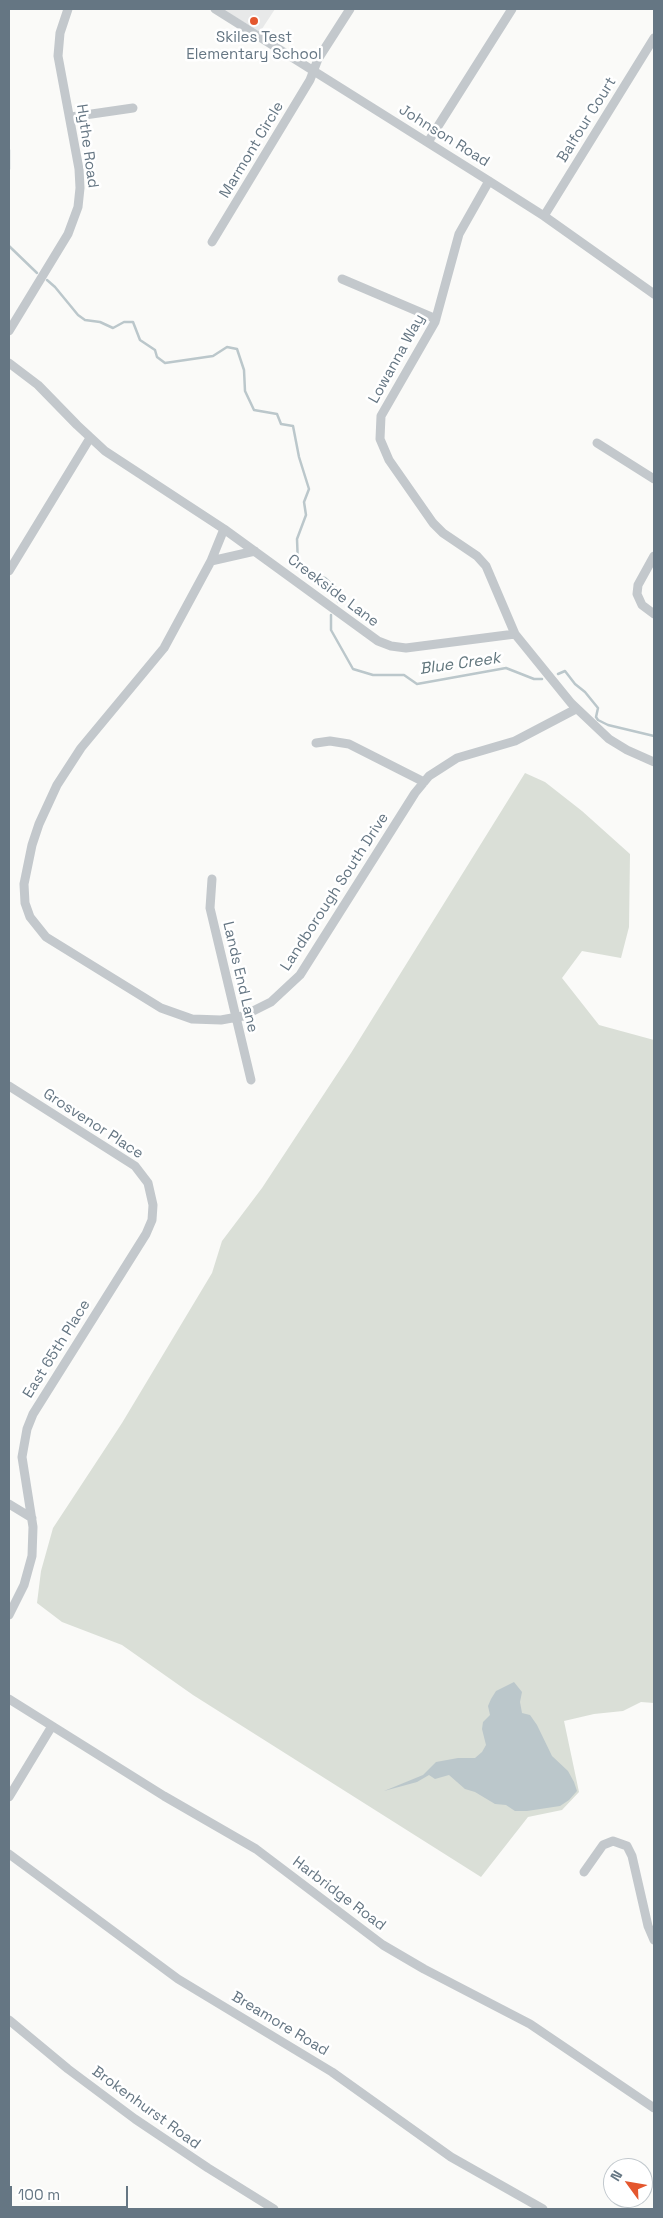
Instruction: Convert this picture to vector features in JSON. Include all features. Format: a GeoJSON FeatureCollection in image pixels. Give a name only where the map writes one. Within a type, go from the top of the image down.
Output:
{"type":"FeatureCollection","features":[{"type":"Feature","properties":{"kind":"street","name":"Hythe Road"},"geometry":{"type":"LineString","coordinates":[[9,331],[64,242],[76,216],[80,197],[80,178],[58,56],[60,33],[68,9]]}},
{"type":"Feature","properties":{"kind":"street","name":"Johnson Road"},"geometry":{"type":"LineString","coordinates":[[215,9],[544,216],[654,294]]}},
{"type":"Feature","properties":{"kind":"street","name":"Marmont Circle"},"geometry":{"type":"LineString","coordinates":[[212,242],[314,71],[318,59],[350,9]]}},
{"type":"Feature","properties":{"kind":"street"},"geometry":{"type":"LineString","coordinates":[[428,142],[512,9]]}},
{"type":"Feature","properties":{"kind":"street","name":"Balfour Court"},"geometry":{"type":"LineString","coordinates":[[544,216],[654,38]]}},
{"type":"Feature","properties":{"kind":"street"},"geometry":{"type":"LineString","coordinates":[[70,118],[133,108]]}},
{"type":"Feature","properties":{"kind":"street","name":"Lowanna Way"},"geometry":{"type":"LineString","coordinates":[[489,181],[459,234],[436,319],[384,409],[380,420],[380,439],[389,460],[433,523],[445,535],[474,553],[486,566],[515,634]]}},
{"type":"Feature","properties":{"kind":"street"},"geometry":{"type":"LineString","coordinates":[[342,279],[436,319]]}},
{"type":"Feature","properties":{"kind":"street","name":"Creekside Lane"},"geometry":{"type":"LineString","coordinates":[[9,363],[38,385],[90,438],[118,460],[256,551],[371,637],[388,645],[414,648],[515,634]]}},
{"type":"Feature","properties":{"kind":"street"},"geometry":{"type":"LineString","coordinates":[[9,571],[90,438]]}},
{"type":"Feature","properties":{"kind":"street"},"geometry":{"type":"LineString","coordinates":[[597,443],[654,479]]}},
{"type":"Feature","properties":{"kind":"street","name":"Landborough South Drive"},"geometry":{"type":"LineString","coordinates":[[224,529],[210,561],[154,664],[81,748],[58,785],[39,824],[32,845],[24,884],[25,903],[30,917],[49,940],[161,1008],[178,1015],[206,1021],[235,1018],[271,1002],[297,979],[417,789],[424,782],[438,769],[457,758],[514,741],[576,710]]}},
{"type":"Feature","properties":{"kind":"street"},"geometry":{"type":"LineString","coordinates":[[210,561],[256,551]]}},
{"type":"Feature","properties":{"kind":"street"},"geometry":{"type":"LineString","coordinates":[[654,556],[641,577],[637,594],[642,605],[654,614]]}},
{"type":"Feature","properties":{"kind":"street"},"geometry":{"type":"LineString","coordinates":[[515,634],[576,710],[609,739],[627,750],[654,762]]}},
{"type":"Feature","properties":{"kind":"street"},"geometry":{"type":"LineString","coordinates":[[316,743],[330,740],[349,744],[424,782]]}},
{"type":"Feature","properties":{"kind":"street","name":"Lands End Lane"},"geometry":{"type":"LineString","coordinates":[[212,879],[210,908],[251,1080]]}},
{"type":"Feature","properties":{"kind":"street","name":"Grosvenor Place"},"geometry":{"type":"LineString","coordinates":[[9,1086],[132,1163],[144,1177],[151,1194]]}},
{"type":"Feature","properties":{"kind":"street","name":"East 65th Place"},"geometry":{"type":"LineString","coordinates":[[9,1615],[24,1585],[32,1556],[32,1518],[22,1457],[27,1429],[33,1414],[146,1234],[152,1220],[151,1194]]}},
{"type":"Feature","properties":{"kind":"street"},"geometry":{"type":"LineString","coordinates":[[9,1504],[32,1518]]}},
{"type":"Feature","properties":{"kind":"street","name":"Harbridge Road"},"geometry":{"type":"LineString","coordinates":[[9,1699],[152,1789],[256,1849],[383,1945],[424,1969],[489,2001],[543,2031],[654,2108]]}},
{"type":"Feature","properties":{"kind":"street"},"geometry":{"type":"LineString","coordinates":[[9,1796],[52,1726]]}},
{"type":"Feature","properties":{"kind":"street"},"geometry":{"type":"LineString","coordinates":[[584,1872],[603,1845],[613,1841],[626,1846],[632,1856],[648,1926],[654,1940]]}},
{"type":"Feature","properties":{"kind":"street","name":"Breamore Road"},"geometry":{"type":"LineString","coordinates":[[9,1854],[178,1979],[332,2072],[451,2157],[543,2209]]}},
{"type":"Feature","properties":{"kind":"street","name":"Brokenhurst Road"},"geometry":{"type":"LineString","coordinates":[[9,2020],[68,2069],[135,2119],[274,2209]]}},
{"type":"Feature","properties":{"kind":"shaded area","name":"Skiles Test Elementary School"},"geometry":{"type":"Polygon","coordinates":[[[222,9],[275,9],[260,32],[222,9]]]}},
{"type":"Feature","properties":{"kind":"shaded area"},"geometry":{"type":"Polygon","coordinates":[[[525,773],[545,782],[582,811],[630,854],[629,927],[621,958],[582,951],[562,978],[599,1025],[654,1040],[654,1703],[641,1702],[623,1711],[594,1714],[564,1721],[579,1792],[562,1810],[528,1817],[481,1877],[193,1695],[122,1645],[62,1622],[37,1603],[41,1571],[53,1528],[122,1423],[212,1273],[222,1241],[262,1188],[351,1053],[525,773]]]}},
{"type":"Feature","properties":{"kind":"shaded area"},"geometry":{"type":"Polygon","coordinates":[[[514,1682],[522,1692],[520,1702],[522,1713],[530,1715],[552,1756],[568,1771],[574,1782],[577,1791],[569,1800],[560,1806],[515,1811],[506,1805],[495,1804],[475,1792],[465,1789],[449,1775],[435,1779],[429,1775],[417,1782],[384,1791],[423,1775],[436,1762],[458,1758],[475,1758],[486,1745],[482,1729],[483,1722],[490,1715],[488,1706],[491,1699],[496,1691],[514,1682]]]}},
{"type":"Feature","properties":{"kind":"waterway","name":"Blue Creek"},"geometry":{"type":"LineString","coordinates":[[9,150],[9,169]]}},
{"type":"Feature","properties":{"kind":"waterway","name":"Blue Creek"},"geometry":{"type":"LineString","coordinates":[[9,246],[37,273]]}},
{"type":"Feature","properties":{"kind":"waterway","name":"Blue Creek"},"geometry":{"type":"LineString","coordinates":[[47,280],[78,315],[85,320],[100,322],[113,328],[124,322],[133,322],[140,340],[155,350],[157,357],[165,363],[213,356],[227,347],[237,349],[244,370],[245,391],[254,410],[277,414],[281,424],[293,426],[299,457],[309,489],[304,502],[306,515],[297,539],[298,565],[308,574],[325,578],[337,589],[338,602]]}},
{"type":"Feature","properties":{"kind":"waterway","name":"Blue Creek"},"geometry":{"type":"LineString","coordinates":[[331,615],[331,630],[353,669],[373,675],[404,675],[417,684],[506,668],[534,679],[542,679]]}},
{"type":"Feature","properties":{"kind":"waterway","name":"Blue Creek"},"geometry":{"type":"LineString","coordinates":[[558,674],[565,671],[575,684],[585,692],[598,708],[596,717],[598,720],[608,725],[654,736]]}},
{"type":"Feature","properties":{"kind":"place","name":"Skiles Test Elementary School"},"geometry":{"type":"Point","coordinates":[254,21]}}]}
